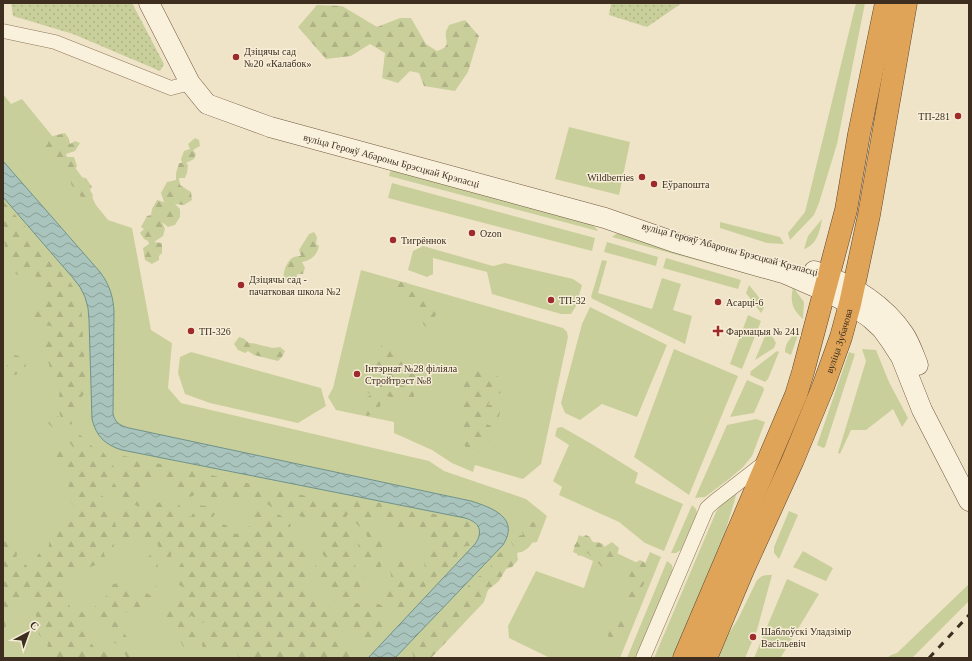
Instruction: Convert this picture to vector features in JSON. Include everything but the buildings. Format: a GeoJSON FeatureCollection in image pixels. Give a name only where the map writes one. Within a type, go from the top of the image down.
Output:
{"type":"FeatureCollection","features":[{"type":"Feature","properties":{"kind":"highway"},"geometry":{"type":"LineString","coordinates":[[684,658],[766,462],[796,395],[846,210],[859,134],[886,3]]}},
{"type":"Feature","properties":{"kind":"highway","name":"вуліца Зубачова"},"geometry":{"type":"LineString","coordinates":[[706,658],[743,570],[793,460],[841,338],[869,215],[906,3]]}},
{"type":"Feature","properties":{"kind":"main road","name":"вуліца Герояў Абароны Брэсцкай Крэпасці"},"geometry":{"type":"LineString","coordinates":[[149,3],[190,83],[207,104],[253,122],[604,218],[628,221],[715,242],[796,265],[851,297],[876,304],[904,334],[918,365],[935,420],[942,450],[969,501]]}},
{"type":"Feature","properties":{"kind":"street"},"geometry":{"type":"LineString","coordinates":[[3,31],[55,42],[171,88],[190,83]]}},
{"type":"Feature","properties":{"kind":"street"},"geometry":{"type":"LineString","coordinates":[[643,658],[707,508],[766,462]]}},
{"type":"Feature","properties":{"kind":"green space"},"geometry":{"type":"Polygon","coordinates":[[[11,3],[132,3],[164,64],[160,71],[73,34],[13,16],[11,3]]]}},
{"type":"Feature","properties":{"kind":"green space"},"geometry":{"type":"Polygon","coordinates":[[[611,3],[682,3],[647,27],[609,15],[611,3]]]}},
{"type":"Feature","properties":{"kind":"green space"},"geometry":{"type":"Polygon","coordinates":[[[856,3],[865,3],[837,144],[814,215],[790,240],[788,233],[805,212],[856,3]]]}},
{"type":"Feature","properties":{"kind":"green space"},"geometry":{"type":"Polygon","coordinates":[[[317,5],[342,6],[377,27],[400,18],[411,18],[426,44],[437,51],[445,47],[447,43],[446,31],[449,25],[465,20],[479,36],[468,72],[455,91],[424,86],[419,73],[410,71],[398,83],[382,78],[385,53],[370,44],[351,56],[326,59],[298,27],[317,5]]]}},
{"type":"Feature","properties":{"kind":"green space"},"geometry":{"type":"Polygon","coordinates":[[[3,94],[11,104],[22,99],[53,137],[82,177],[96,205],[108,220],[132,228],[151,330],[172,343],[168,388],[181,403],[429,461],[444,471],[526,499],[547,516],[537,542],[516,545],[414,658],[3,658],[3,94]]]}},
{"type":"Feature","properties":{"kind":"green space"},"geometry":{"type":"Polygon","coordinates":[[[569,127],[630,142],[619,195],[555,179],[569,127]]]}},
{"type":"Feature","properties":{"kind":"green space"},"geometry":{"type":"Polygon","coordinates":[[[65,133],[70,144],[75,141],[80,143],[75,151],[66,154],[66,157],[74,157],[77,166],[75,170],[79,177],[86,178],[92,187],[90,190],[93,195],[91,203],[87,198],[82,198],[71,184],[71,174],[65,174],[58,165],[57,157],[55,155],[45,155],[45,146],[48,144],[49,137],[65,133]]]}},
{"type":"Feature","properties":{"kind":"green space"},"geometry":{"type":"Polygon","coordinates":[[[195,138],[199,140],[200,146],[193,150],[196,154],[194,159],[186,163],[188,165],[185,178],[179,178],[180,185],[191,192],[192,200],[184,205],[175,204],[180,209],[180,217],[175,225],[168,227],[162,222],[165,229],[163,236],[154,242],[162,243],[162,253],[159,256],[159,260],[152,264],[145,260],[143,248],[149,244],[140,233],[144,229],[141,227],[147,216],[151,215],[152,209],[157,200],[164,202],[161,193],[167,182],[176,180],[176,173],[179,163],[182,163],[181,159],[184,151],[190,149],[188,144],[195,138]]]}},
{"type":"Feature","properties":{"kind":"green space"},"geometry":{"type":"Polygon","coordinates":[[[393,170],[587,222],[598,231],[389,176],[390,172],[393,170]]]}},
{"type":"Feature","properties":{"kind":"green space"},"geometry":{"type":"Polygon","coordinates":[[[392,183],[595,238],[592,251],[388,198],[392,183]]]}},
{"type":"Feature","properties":{"kind":"green space"},"geometry":{"type":"Polygon","coordinates":[[[3,201],[65,273],[81,301],[86,391],[80,399],[76,397],[74,402],[77,415],[71,425],[66,419],[61,418],[59,411],[63,406],[59,398],[60,388],[51,371],[44,347],[54,331],[51,326],[30,321],[21,311],[27,307],[32,307],[33,297],[42,298],[45,284],[33,274],[28,280],[16,274],[11,261],[4,252],[3,201]]]}},
{"type":"Feature","properties":{"kind":"green space"},"geometry":{"type":"Polygon","coordinates":[[[822,219],[819,233],[815,241],[804,249],[808,236],[822,219]]]}},
{"type":"Feature","properties":{"kind":"green space"},"geometry":{"type":"Polygon","coordinates":[[[720,222],[780,237],[784,244],[767,243],[720,228],[720,222]]]}},
{"type":"Feature","properties":{"kind":"green space"},"geometry":{"type":"Polygon","coordinates":[[[314,232],[317,237],[316,244],[319,246],[317,252],[309,260],[302,262],[305,268],[303,274],[297,274],[297,279],[292,282],[284,280],[287,264],[294,257],[301,256],[299,250],[309,234],[314,232]]]}},
{"type":"Feature","properties":{"kind":"green space"},"geometry":{"type":"Polygon","coordinates":[[[620,233],[781,281],[780,283],[612,237],[620,233]]]}},
{"type":"Feature","properties":{"kind":"green space"},"geometry":{"type":"Polygon","coordinates":[[[607,242],[658,257],[656,266],[604,252],[607,242]]]}},
{"type":"Feature","properties":{"kind":"green space"},"geometry":{"type":"Polygon","coordinates":[[[423,246],[493,266],[505,263],[573,279],[582,285],[576,306],[571,314],[561,314],[492,294],[487,272],[433,258],[433,274],[427,277],[408,270],[413,251],[423,246]]]}},
{"type":"Feature","properties":{"kind":"green space"},"geometry":{"type":"Polygon","coordinates":[[[666,258],[741,280],[738,289],[663,268],[666,258]]]}},
{"type":"Feature","properties":{"kind":"green space"},"geometry":{"type":"Polygon","coordinates":[[[602,260],[607,261],[598,293],[652,309],[662,278],[681,284],[673,310],[692,316],[685,344],[591,297],[602,260]]]}},
{"type":"Feature","properties":{"kind":"green space"},"geometry":{"type":"Polygon","coordinates":[[[361,270],[563,328],[567,332],[568,337],[541,464],[523,479],[475,465],[473,472],[452,463],[432,450],[394,433],[394,422],[336,410],[328,397],[333,388],[361,270]]]}},
{"type":"Feature","properties":{"kind":"green space"},"geometry":{"type":"Polygon","coordinates":[[[399,282],[405,282],[412,286],[412,292],[423,295],[423,300],[436,307],[436,315],[433,318],[435,321],[431,329],[427,328],[423,324],[425,316],[422,313],[419,314],[410,302],[402,299],[396,303],[394,292],[395,287],[399,282]]]}},
{"type":"Feature","properties":{"kind":"green space"},"geometry":{"type":"Polygon","coordinates":[[[749,285],[758,296],[764,308],[761,313],[746,293],[749,285]]]}},
{"type":"Feature","properties":{"kind":"green space"},"geometry":{"type":"Polygon","coordinates":[[[793,287],[804,302],[803,319],[796,312],[793,305],[793,287]]]}},
{"type":"Feature","properties":{"kind":"green space"},"geometry":{"type":"Polygon","coordinates":[[[590,307],[667,345],[637,417],[602,404],[580,420],[565,413],[561,403],[582,324],[590,307]]]}},
{"type":"Feature","properties":{"kind":"green space"},"geometry":{"type":"Polygon","coordinates":[[[748,315],[761,321],[742,369],[730,364],[748,315]]]}},
{"type":"Feature","properties":{"kind":"green space"},"geometry":{"type":"Polygon","coordinates":[[[768,329],[776,343],[774,348],[755,360],[768,329]]]}},
{"type":"Feature","properties":{"kind":"green space"},"geometry":{"type":"Polygon","coordinates":[[[797,331],[799,332],[791,355],[785,352],[785,349],[789,340],[797,331]]]}},
{"type":"Feature","properties":{"kind":"green space"},"geometry":{"type":"Polygon","coordinates":[[[239,337],[243,338],[249,343],[272,348],[280,347],[285,351],[278,361],[254,355],[248,351],[245,353],[238,350],[234,344],[239,337]]]}},
{"type":"Feature","properties":{"kind":"green space"},"geometry":{"type":"Polygon","coordinates":[[[384,342],[391,344],[395,349],[391,354],[404,362],[403,366],[407,368],[406,372],[409,370],[418,375],[420,382],[418,388],[414,388],[414,397],[410,402],[403,396],[402,399],[386,396],[382,399],[378,410],[367,416],[363,410],[367,397],[371,395],[367,392],[371,385],[381,383],[372,375],[377,353],[384,342]]]}},
{"type":"Feature","properties":{"kind":"green space"},"geometry":{"type":"Polygon","coordinates":[[[674,349],[738,376],[689,495],[634,457],[674,349]]]}},
{"type":"Feature","properties":{"kind":"green space"},"geometry":{"type":"Polygon","coordinates":[[[862,349],[876,350],[889,382],[908,418],[902,427],[893,409],[866,430],[851,430],[840,454],[838,453],[866,361],[862,349]]]}},
{"type":"Feature","properties":{"kind":"green space"},"geometry":{"type":"Polygon","coordinates":[[[777,351],[779,352],[768,379],[765,382],[750,375],[751,371],[777,351]]]}},
{"type":"Feature","properties":{"kind":"green space"},"geometry":{"type":"Polygon","coordinates":[[[191,352],[321,388],[326,406],[298,423],[210,403],[185,394],[178,373],[180,357],[191,352]]]}},
{"type":"Feature","properties":{"kind":"green space"},"geometry":{"type":"Polygon","coordinates":[[[849,352],[855,354],[825,447],[823,448],[817,445],[849,352]]]}},
{"type":"Feature","properties":{"kind":"green space"},"geometry":{"type":"Polygon","coordinates":[[[15,355],[22,357],[26,361],[25,371],[19,372],[16,375],[10,374],[7,365],[15,355]]]}},
{"type":"Feature","properties":{"kind":"green space"},"geometry":{"type":"Polygon","coordinates":[[[481,367],[494,372],[504,383],[502,392],[496,395],[494,390],[490,391],[491,399],[488,405],[496,404],[501,408],[499,416],[494,422],[487,421],[487,424],[494,428],[494,436],[489,442],[483,441],[487,449],[487,454],[467,449],[463,443],[467,441],[462,431],[462,421],[468,420],[466,419],[465,412],[460,401],[462,389],[466,389],[462,386],[463,375],[468,369],[472,373],[481,367]]]}},
{"type":"Feature","properties":{"kind":"green space"},"geometry":{"type":"Polygon","coordinates":[[[747,380],[763,387],[764,390],[754,413],[730,417],[747,380]]]}},
{"type":"Feature","properties":{"kind":"green space"},"geometry":{"type":"Polygon","coordinates":[[[58,416],[63,422],[64,429],[74,429],[99,453],[103,452],[114,467],[111,470],[114,478],[113,481],[117,488],[109,493],[106,490],[104,482],[100,494],[107,500],[105,509],[113,514],[116,527],[112,538],[114,546],[111,554],[106,550],[104,542],[101,543],[105,557],[98,564],[85,569],[78,565],[71,571],[61,588],[70,607],[81,611],[89,619],[86,627],[82,630],[96,650],[99,648],[111,658],[51,658],[47,650],[48,642],[39,635],[37,618],[28,600],[20,600],[11,617],[4,617],[6,627],[4,634],[3,633],[3,537],[9,541],[8,547],[12,545],[17,553],[16,560],[22,560],[30,570],[36,565],[37,556],[41,551],[45,555],[48,552],[50,537],[67,521],[74,522],[79,515],[68,496],[69,477],[65,475],[61,461],[56,458],[59,449],[66,454],[71,452],[73,447],[65,438],[62,431],[53,428],[48,423],[58,416]]]}},
{"type":"Feature","properties":{"kind":"green space"},"geometry":{"type":"Polygon","coordinates":[[[756,419],[765,422],[752,456],[743,467],[705,497],[695,498],[727,425],[756,419]]]}},
{"type":"Feature","properties":{"kind":"green space"},"geometry":{"type":"Polygon","coordinates":[[[562,427],[638,473],[635,483],[683,504],[664,551],[645,543],[619,522],[559,495],[562,487],[553,481],[569,445],[555,436],[557,428],[562,427]]]}},
{"type":"Feature","properties":{"kind":"green space"},"geometry":{"type":"Polygon","coordinates":[[[120,455],[343,504],[349,513],[345,518],[349,520],[352,534],[356,543],[352,550],[356,569],[362,569],[366,578],[362,581],[363,587],[354,600],[342,603],[331,601],[315,567],[318,556],[326,558],[318,547],[317,538],[319,524],[309,519],[296,515],[291,518],[265,503],[245,497],[240,501],[221,501],[201,492],[190,497],[187,494],[179,497],[162,482],[144,480],[140,484],[141,498],[139,507],[120,497],[120,486],[123,483],[117,456],[120,455]]]}},
{"type":"Feature","properties":{"kind":"green space"},"geometry":{"type":"Polygon","coordinates":[[[737,492],[725,533],[672,658],[654,658],[716,512],[724,501],[737,492]]]}},
{"type":"Feature","properties":{"kind":"green space"},"geometry":{"type":"Polygon","coordinates":[[[357,498],[468,521],[475,526],[476,534],[471,546],[462,548],[463,551],[457,554],[458,559],[444,570],[439,565],[433,569],[437,574],[436,578],[429,578],[425,588],[427,592],[415,604],[406,601],[407,612],[401,617],[394,615],[392,608],[379,613],[384,618],[385,629],[377,633],[377,643],[362,642],[349,628],[338,611],[347,604],[374,602],[383,606],[377,593],[392,581],[388,560],[402,557],[419,570],[425,567],[422,555],[429,546],[420,538],[420,527],[414,524],[405,527],[396,537],[391,532],[391,521],[383,524],[376,517],[368,522],[369,526],[382,537],[382,547],[377,554],[380,558],[382,571],[361,556],[358,545],[361,539],[368,538],[365,532],[355,522],[359,513],[353,508],[357,498]]]}},
{"type":"Feature","properties":{"kind":"green space"},"geometry":{"type":"Polygon","coordinates":[[[163,500],[178,503],[185,515],[191,517],[197,505],[207,506],[215,514],[210,521],[226,525],[235,534],[245,531],[253,522],[251,511],[257,504],[264,504],[269,511],[280,515],[291,525],[288,531],[295,541],[305,541],[311,549],[307,565],[303,570],[311,576],[305,588],[319,596],[322,608],[327,614],[330,616],[334,612],[338,615],[343,628],[339,631],[342,636],[339,640],[343,647],[348,647],[358,658],[239,658],[231,636],[229,637],[229,649],[220,652],[214,647],[210,654],[203,651],[202,644],[204,640],[201,636],[206,631],[210,632],[213,627],[211,622],[199,623],[191,615],[188,621],[196,636],[193,642],[195,652],[186,651],[164,614],[165,607],[176,604],[178,597],[181,595],[184,597],[182,587],[177,583],[176,572],[182,562],[190,560],[187,554],[172,548],[171,557],[168,559],[162,554],[157,560],[158,570],[150,570],[148,558],[151,549],[159,548],[156,541],[147,546],[145,542],[140,540],[132,528],[130,530],[134,543],[120,546],[114,535],[118,526],[125,525],[122,517],[125,509],[131,506],[147,510],[163,500]]]}},
{"type":"Feature","properties":{"kind":"green space"},"geometry":{"type":"Polygon","coordinates":[[[692,505],[696,509],[697,515],[681,550],[676,553],[671,553],[692,505]]]}},
{"type":"Feature","properties":{"kind":"green space"},"geometry":{"type":"Polygon","coordinates":[[[789,511],[798,515],[779,559],[774,553],[774,547],[789,511]]]}},
{"type":"Feature","properties":{"kind":"green space"},"geometry":{"type":"Polygon","coordinates":[[[529,521],[536,523],[535,533],[530,546],[527,549],[517,553],[518,560],[512,567],[506,569],[499,581],[488,590],[484,602],[431,658],[414,658],[412,652],[475,578],[487,573],[497,555],[506,548],[514,547],[511,542],[515,536],[523,535],[521,529],[529,521]]]}},
{"type":"Feature","properties":{"kind":"green space"},"geometry":{"type":"Polygon","coordinates":[[[579,535],[644,566],[650,552],[661,557],[620,658],[550,658],[509,638],[508,626],[536,571],[584,588],[593,561],[573,552],[579,535]]]}},
{"type":"Feature","properties":{"kind":"green space"},"geometry":{"type":"Polygon","coordinates":[[[586,535],[590,537],[593,543],[597,542],[603,544],[604,547],[612,542],[619,548],[616,558],[611,565],[602,567],[588,553],[578,556],[574,546],[580,538],[586,535]]]}},
{"type":"Feature","properties":{"kind":"green space"},"geometry":{"type":"Polygon","coordinates":[[[803,551],[833,568],[826,581],[793,567],[803,551]]]}},
{"type":"Feature","properties":{"kind":"green space"},"geometry":{"type":"Polygon","coordinates":[[[640,560],[646,563],[651,569],[642,587],[642,593],[627,610],[629,613],[624,622],[627,626],[615,645],[609,642],[608,634],[611,626],[616,628],[615,617],[619,611],[624,609],[624,602],[630,583],[629,572],[635,563],[640,560]]]}},
{"type":"Feature","properties":{"kind":"green space"},"geometry":{"type":"Polygon","coordinates":[[[667,561],[672,565],[673,572],[637,658],[627,658],[667,561]]]}},
{"type":"Feature","properties":{"kind":"green space"},"geometry":{"type":"Polygon","coordinates":[[[772,575],[757,630],[745,658],[715,658],[738,619],[757,580],[762,576],[772,575]]]}},
{"type":"Feature","properties":{"kind":"green space"},"geometry":{"type":"Polygon","coordinates":[[[787,579],[819,594],[780,658],[754,658],[787,579]]]}},
{"type":"Feature","properties":{"kind":"green space"},"geometry":{"type":"Polygon","coordinates":[[[124,582],[134,586],[137,595],[144,591],[151,596],[154,592],[153,589],[156,586],[162,590],[162,595],[158,597],[157,595],[154,597],[154,603],[151,606],[147,601],[142,602],[141,611],[133,616],[122,610],[113,616],[114,621],[119,625],[140,658],[127,658],[123,651],[124,647],[118,645],[111,639],[102,618],[93,609],[98,603],[105,606],[103,601],[113,584],[124,582]]]}},
{"type":"Feature","properties":{"kind":"green space"},"geometry":{"type":"Polygon","coordinates":[[[969,584],[969,601],[912,658],[887,658],[897,653],[969,584]]]}},
{"type":"Feature","properties":{"kind":"water"},"geometry":{"type":"Polygon","coordinates":[[[3,161],[100,272],[108,285],[112,295],[114,311],[113,414],[115,420],[119,424],[129,428],[471,501],[495,511],[506,521],[508,528],[507,536],[503,545],[395,658],[368,658],[475,544],[479,535],[479,528],[477,525],[465,518],[122,450],[102,439],[96,430],[92,419],[89,320],[85,297],[73,278],[3,197],[3,161]]]}},
{"type":"Feature","properties":{"kind":"railway"},"geometry":{"type":"LineString","coordinates":[[929,658],[969,615]]}},
{"type":"Feature","properties":{"kind":"place","name":"Дзіцячы сад №20 «Калабок»"},"geometry":{"type":"Point","coordinates":[236,57]}},
{"type":"Feature","properties":{"kind":"place","name":"ТП-281"},"geometry":{"type":"Point","coordinates":[958,116]}},
{"type":"Feature","properties":{"kind":"place","name":"Wildberries"},"geometry":{"type":"Point","coordinates":[642,177]}},
{"type":"Feature","properties":{"kind":"place","name":"Еўрапошта"},"geometry":{"type":"Point","coordinates":[654,184]}},
{"type":"Feature","properties":{"kind":"place","name":"Ozon"},"geometry":{"type":"Point","coordinates":[472,233]}},
{"type":"Feature","properties":{"kind":"place","name":"Тигрённок"},"geometry":{"type":"Point","coordinates":[393,240]}},
{"type":"Feature","properties":{"kind":"place","name":"Дзіцячы сад - пачатковая школа №2"},"geometry":{"type":"Point","coordinates":[241,285]}},
{"type":"Feature","properties":{"kind":"place","name":"ТП-32"},"geometry":{"type":"Point","coordinates":[551,300]}},
{"type":"Feature","properties":{"kind":"place","name":"Асарці-6"},"geometry":{"type":"Point","coordinates":[718,302]}},
{"type":"Feature","properties":{"kind":"place","name":"ТП-326"},"geometry":{"type":"Point","coordinates":[191,331]}},
{"type":"Feature","properties":{"kind":"place","name":"Фармацыя № 241"},"geometry":{"type":"Point","coordinates":[718,331]}},
{"type":"Feature","properties":{"kind":"place","name":"Інтэрнат №28 фiлiяла Стройтрэст №8"},"geometry":{"type":"Point","coordinates":[357,374]}},
{"type":"Feature","properties":{"kind":"place","name":"Шаблоўскі Уладзімір Васільевіч"},"geometry":{"type":"Point","coordinates":[753,637]}}]}
